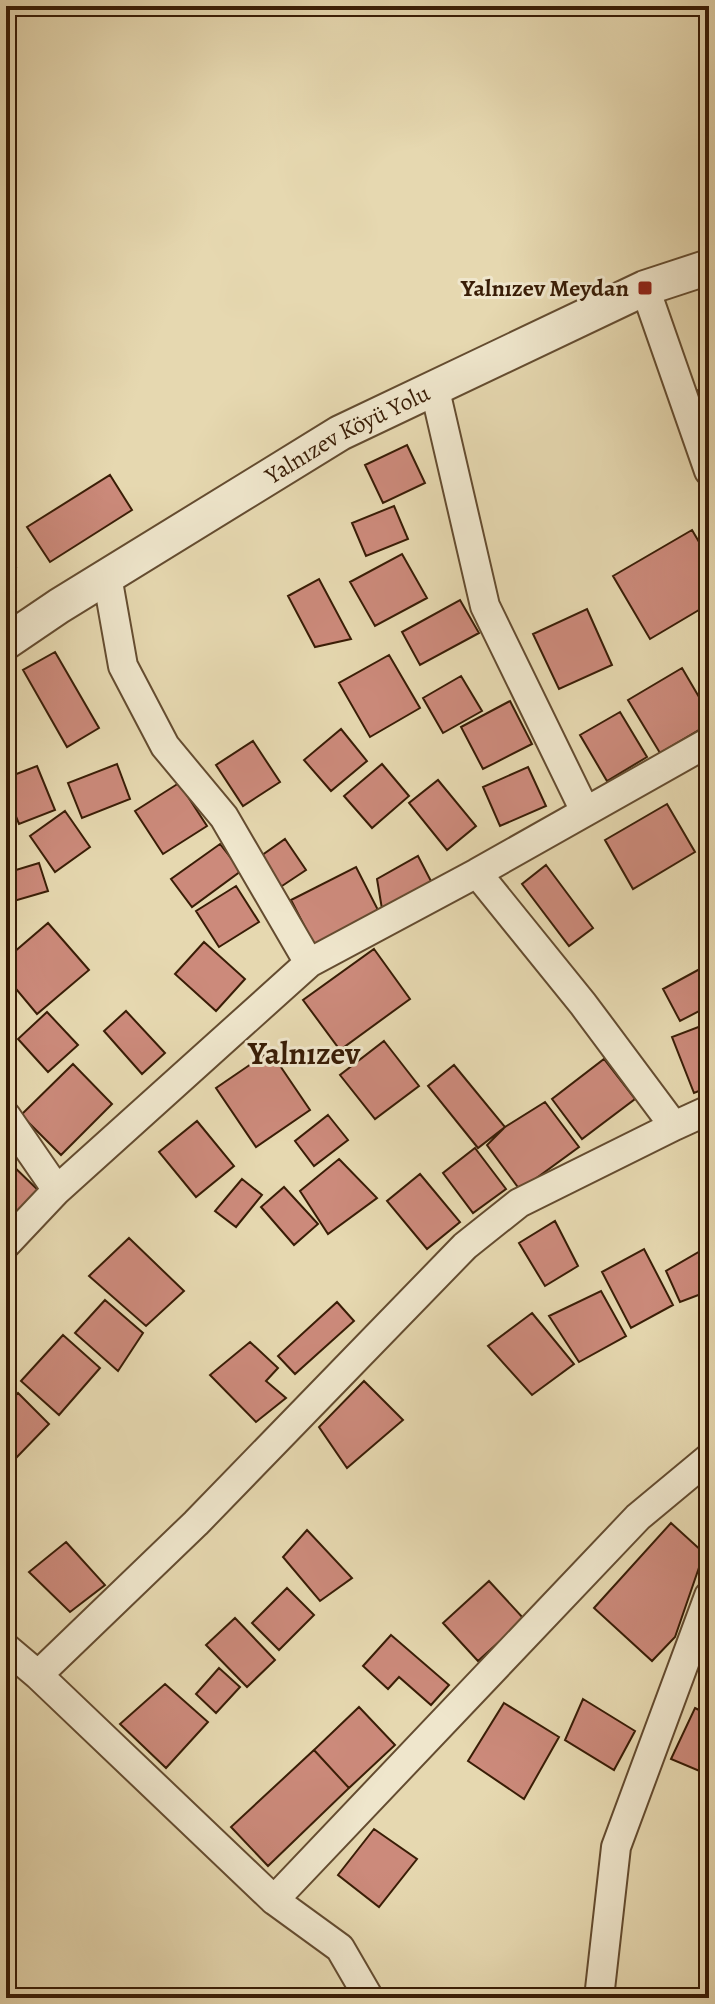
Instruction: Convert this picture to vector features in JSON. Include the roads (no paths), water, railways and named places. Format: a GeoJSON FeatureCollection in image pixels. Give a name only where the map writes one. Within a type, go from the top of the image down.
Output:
{"type":"FeatureCollection","features":[{"type":"Feature","properties":{"kind":"street","name":"Yalnızev Köyü Yolu"},"geometry":{"type":"LineString","coordinates":[[6,642],[340,433],[645,288],[709,267]]}},
{"type":"Feature","properties":{"kind":"street"},"geometry":{"type":"LineString","coordinates":[[645,288],[709,471]]}},
{"type":"Feature","properties":{"kind":"street"},"geometry":{"type":"LineString","coordinates":[[434,386],[485,606],[585,811]]}},
{"type":"Feature","properties":{"kind":"street"},"geometry":{"type":"LineString","coordinates":[[107,576],[123,666],[165,746],[224,817],[309,963]]}},
{"type":"Feature","properties":{"kind":"street"},"geometry":{"type":"LineString","coordinates":[[6,1244],[57,1190],[309,963],[477,873],[709,742]]}},
{"type":"Feature","properties":{"kind":"street"},"geometry":{"type":"LineString","coordinates":[[477,873],[583,1004],[674,1126]]}},
{"type":"Feature","properties":{"kind":"street"},"geometry":{"type":"LineString","coordinates":[[38,1675],[196,1523],[465,1246],[519,1203],[709,1110]]}},
{"type":"Feature","properties":{"kind":"street"},"geometry":{"type":"LineString","coordinates":[[6,1116],[57,1190]]}},
{"type":"Feature","properties":{"kind":"street"},"geometry":{"type":"LineString","coordinates":[[274,1900],[638,1517],[709,1458]]}},
{"type":"Feature","properties":{"kind":"street"},"geometry":{"type":"LineString","coordinates":[[599,1998],[616,1847],[709,1596]]}},
{"type":"Feature","properties":{"kind":"street"},"geometry":{"type":"LineString","coordinates":[[6,1648],[274,1900],[340,1948],[369,1998]]}},
{"type":"Feature","properties":{"kind":"place","name":"Yalnızev Meydan"},"geometry":{"type":"Point","coordinates":[645,288]}},
{"type":"Feature","properties":{"kind":"district","name":"Yalnızev"},"geometry":{"type":"Point","coordinates":[304,1053]}}]}
